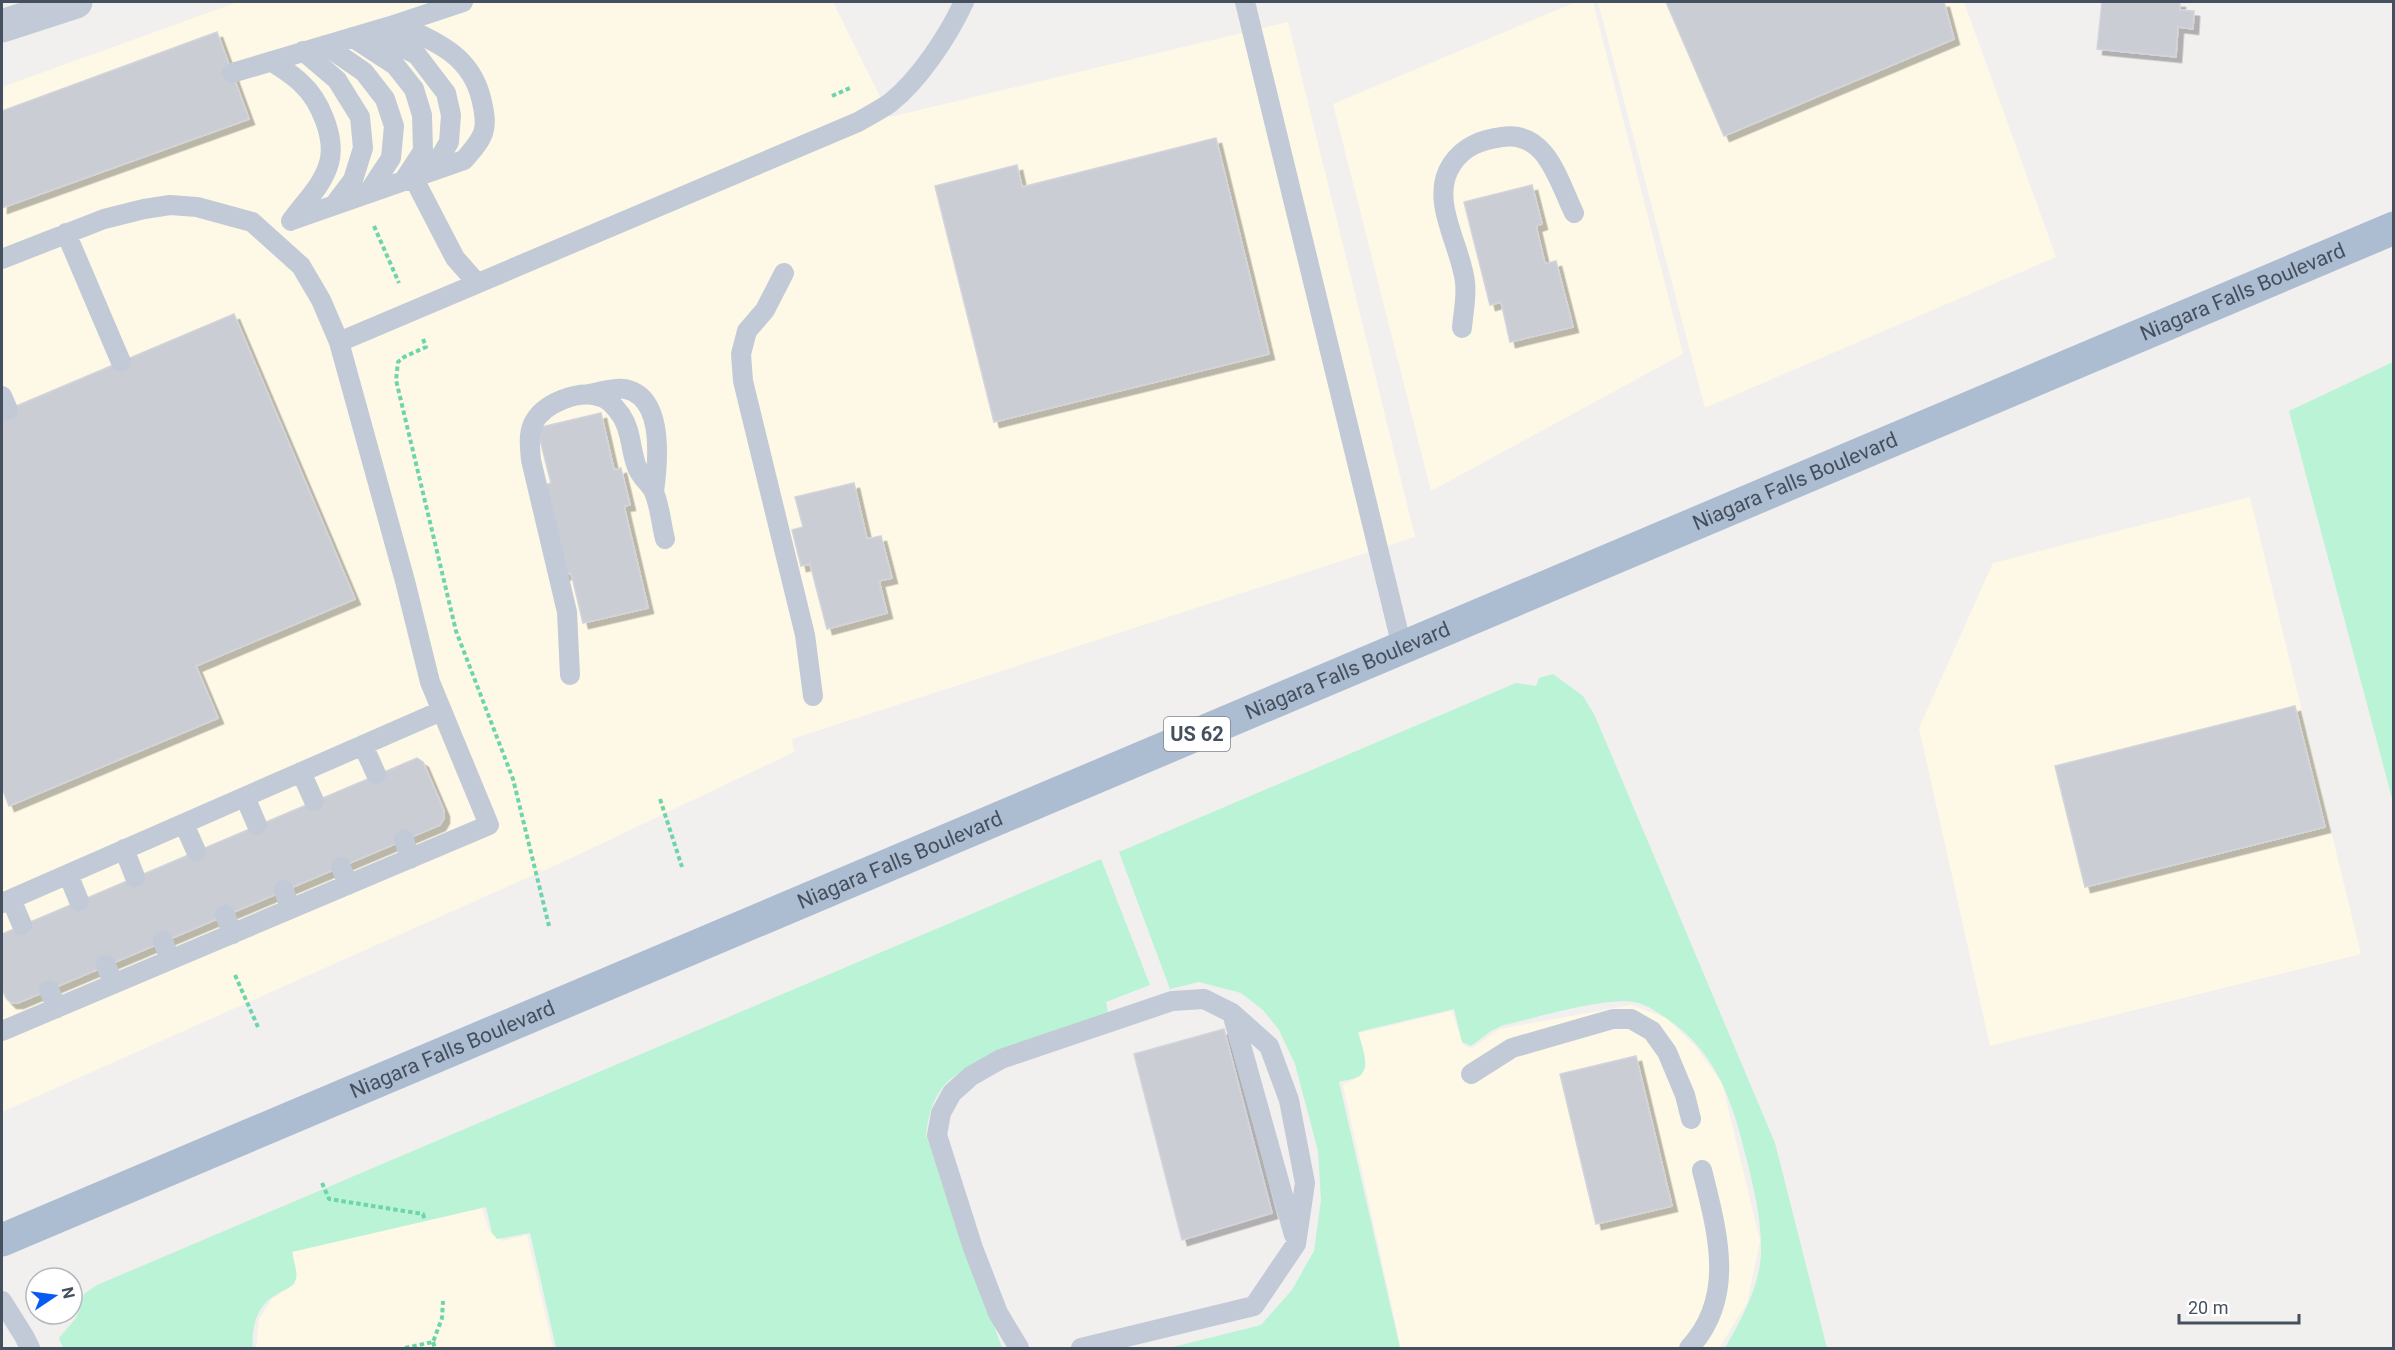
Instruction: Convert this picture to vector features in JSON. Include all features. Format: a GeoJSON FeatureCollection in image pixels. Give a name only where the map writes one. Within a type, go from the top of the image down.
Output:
{"type":"FeatureCollection","features":[{"type":"Feature","properties":{"kind":"main road","name":"Niagara Falls Boulevard"},"geometry":{"type":"LineString","coordinates":[[2,1240],[2394,228]]}},
{"type":"Feature","properties":{"kind":"street"},"geometry":{"type":"LineString","coordinates":[[2,26],[76,2]]}},
{"type":"Feature","properties":{"kind":"lane"},"geometry":{"type":"LineString","coordinates":[[232,72],[373,32],[463,2]]}},
{"type":"Feature","properties":{"kind":"lane"},"geometry":{"type":"LineString","coordinates":[[339,342],[858,122],[890,102],[916,75],[939,47],[964,2]]}},
{"type":"Feature","properties":{"kind":"lane"},"geometry":{"type":"LineString","coordinates":[[1245,2],[1402,647]]}},
{"type":"Feature","properties":{"kind":"lane"},"geometry":{"type":"LineString","coordinates":[[292,219],[464,160],[480,141],[487,120],[478,85],[466,65],[436,42],[397,24]]}},
{"type":"Feature","properties":{"kind":"lane"},"geometry":{"type":"LineString","coordinates":[[373,32],[417,55],[446,93],[451,115],[449,142],[432,171]]}},
{"type":"Feature","properties":{"kind":"lane"},"geometry":{"type":"LineString","coordinates":[[352,37],[395,65],[414,89],[422,115],[423,151],[409,179]]}},
{"type":"Feature","properties":{"kind":"lane"},"geometry":{"type":"LineString","coordinates":[[325,45],[364,72],[385,99],[394,126],[391,158],[368,193]]}},
{"type":"Feature","properties":{"kind":"lane"},"geometry":{"type":"LineString","coordinates":[[303,51],[337,80],[360,117],[363,148],[353,180],[334,205]]}},
{"type":"Feature","properties":{"kind":"lane"},"geometry":{"type":"LineString","coordinates":[[271,61],[302,83],[322,112],[330,138],[329,162],[319,184],[274,242]]}},
{"type":"Feature","properties":{"kind":"lane"},"geometry":{"type":"LineString","coordinates":[[1462,328],[1465,283],[1443,195],[1444,175],[1466,147],[1503,137],[1517,136],[1529,139],[1540,147],[1574,213]]}},
{"type":"Feature","properties":{"kind":"lane"},"geometry":{"type":"LineString","coordinates":[[409,179],[455,258],[477,283]]}},
{"type":"Feature","properties":{"kind":"lane"},"geometry":{"type":"LineString","coordinates":[[2,259],[114,216],[170,205],[197,207],[252,222],[301,266],[321,300],[339,342],[405,581],[430,682],[489,825],[2,1031]]}},
{"type":"Feature","properties":{"kind":"lane"},"geometry":{"type":"LineString","coordinates":[[66,233],[121,362]]}},
{"type":"Feature","properties":{"kind":"lane"},"geometry":{"type":"LineString","coordinates":[[784,273],[765,310],[747,331],[741,354],[743,381],[805,635],[813,696]]}},
{"type":"Feature","properties":{"kind":"lane"},"geometry":{"type":"LineString","coordinates":[[570,675],[567,612],[531,460],[529,440],[532,424],[541,410],[557,402],[607,390],[626,389],[640,397],[651,410],[656,435],[658,460],[654,492],[665,539]]}},
{"type":"Feature","properties":{"kind":"lane"},"geometry":{"type":"LineString","coordinates":[[586,395],[602,397],[622,416],[628,429],[637,468],[654,492]]}},
{"type":"Feature","properties":{"kind":"lane"},"geometry":{"type":"LineString","coordinates":[[22,925],[6,901],[441,711]]}},
{"type":"Feature","properties":{"kind":"lane"},"geometry":{"type":"LineString","coordinates":[[363,745],[376,774]]}},
{"type":"Feature","properties":{"kind":"lane"},"geometry":{"type":"LineString","coordinates":[[301,772],[314,801]]}},
{"type":"Feature","properties":{"kind":"lane"},"geometry":{"type":"LineString","coordinates":[[245,796],[257,825]]}},
{"type":"Feature","properties":{"kind":"lane"},"geometry":{"type":"LineString","coordinates":[[184,824],[196,851]]}},
{"type":"Feature","properties":{"kind":"lane"},"geometry":{"type":"LineString","coordinates":[[404,839],[410,859]]}},
{"type":"Feature","properties":{"kind":"lane"},"geometry":{"type":"LineString","coordinates":[[124,849],[135,877]]}},
{"type":"Feature","properties":{"kind":"lane"},"geometry":{"type":"LineString","coordinates":[[341,867],[348,885]]}},
{"type":"Feature","properties":{"kind":"lane"},"geometry":{"type":"LineString","coordinates":[[69,874],[80,901]]}},
{"type":"Feature","properties":{"kind":"lane"},"geometry":{"type":"LineString","coordinates":[[284,890],[290,909]]}},
{"type":"Feature","properties":{"kind":"lane"},"geometry":{"type":"LineString","coordinates":[[225,915],[232,934]]}},
{"type":"Feature","properties":{"kind":"lane"},"geometry":{"type":"LineString","coordinates":[[163,941],[170,960]]}},
{"type":"Feature","properties":{"kind":"lane"},"geometry":{"type":"LineString","coordinates":[[106,965],[113,984]]}},
{"type":"Feature","properties":{"kind":"lane"},"geometry":{"type":"LineString","coordinates":[[49,990],[57,1008]]}},
{"type":"Feature","properties":{"kind":"lane"},"geometry":{"type":"LineString","coordinates":[[1019,1348],[998,1313],[973,1248],[937,1135],[941,1113],[952,1093],[971,1076],[1001,1059],[1172,1001],[1204,999],[1232,1013],[1269,1046],[1289,1100],[1305,1183],[1296,1244],[1254,1306],[1080,1348]]}},
{"type":"Feature","properties":{"kind":"lane"},"geometry":{"type":"LineString","coordinates":[[1232,1013],[1296,1244]]}},
{"type":"Feature","properties":{"kind":"lane"},"geometry":{"type":"LineString","coordinates":[[1471,1074],[1512,1048],[1613,1019],[1631,1019],[1652,1031],[1667,1052],[1685,1095],[1690,1119]]}},
{"type":"Feature","properties":{"kind":"lane"},"geometry":{"type":"LineString","coordinates":[[1689,1348],[1702,1335],[1718,1297],[1720,1251],[1702,1170]]}},
{"type":"Feature","properties":{"kind":"lane"},"geometry":{"type":"LineString","coordinates":[[2,1302],[30,1348]]}},
{"type":"Feature","properties":{"kind":"path"},"geometry":{"type":"LineString","coordinates":[[822,101],[860,84]]}},
{"type":"Feature","properties":{"kind":"path"},"geometry":{"type":"LineString","coordinates":[[374,226],[403,291]]}},
{"type":"Feature","properties":{"kind":"path"},"geometry":{"type":"LineString","coordinates":[[421,334],[426,347],[398,362],[396,380],[456,631],[513,779],[549,926]]}},
{"type":"Feature","properties":{"kind":"path"},"geometry":{"type":"LineString","coordinates":[[660,799],[682,867]]}},
{"type":"Feature","properties":{"kind":"path"},"geometry":{"type":"LineString","coordinates":[[235,975],[258,1027]]}},
{"type":"Feature","properties":{"kind":"path"},"geometry":{"type":"LineString","coordinates":[[322,1183],[329,1199],[423,1214],[424,1221]]}},
{"type":"Feature","properties":{"kind":"path"},"geometry":{"type":"LineString","coordinates":[[435,1348],[433,1342],[442,1318],[443,1301]]}},
{"type":"Feature","properties":{"kind":"path"},"geometry":{"type":"LineString","coordinates":[[405,1348],[433,1342]]}},
{"type":"Feature","properties":{"kind":"shaded area"},"geometry":{"type":"Polygon","coordinates":[[[238,2],[833,2],[890,117],[1288,22],[1415,537],[792,739],[794,752],[567,860],[2,1112],[2,87],[238,2]]]}},
{"type":"Feature","properties":{"kind":"shaded area"},"geometry":{"type":"Polygon","coordinates":[[[1576,2],[1593,2],[1683,354],[1431,491],[1333,104],[1576,2]]]}},
{"type":"Feature","properties":{"kind":"shaded area"},"geometry":{"type":"Polygon","coordinates":[[[1598,2],[1964,2],[2056,257],[1705,408],[1598,2]]]}},
{"type":"Feature","properties":{"kind":"shaded area"},"geometry":{"type":"Polygon","coordinates":[[[2250,497],[2361,954],[1990,1046],[1919,728],[1993,563],[2250,497]]]}},
{"type":"Feature","properties":{"kind":"shaded area"},"geometry":{"type":"Polygon","coordinates":[[[1631,1005],[1666,1018],[1695,1046],[1722,1083],[1760,1241],[1747,1303],[1719,1348],[1401,1348],[1343,1085],[1361,1076],[1366,1066],[1359,1033],[1452,1011],[1463,1045],[1471,1049],[1500,1029],[1631,1005]]]}},
{"type":"Feature","properties":{"kind":"shaded area"},"geometry":{"type":"Polygon","coordinates":[[[482,1208],[489,1231],[502,1241],[527,1235],[553,1348],[256,1348],[259,1319],[272,1299],[295,1284],[293,1251],[482,1208]]]}},
{"type":"Feature","properties":{"kind":"green space"},"geometry":{"type":"Polygon","coordinates":[[[2393,362],[2393,802],[2289,411],[2393,362]]]}},
{"type":"Feature","properties":{"kind":"green space"},"geometry":{"type":"Polygon","coordinates":[[[1553,674],[1583,696],[1595,716],[1775,1143],[1827,1348],[1725,1348],[1753,1292],[1761,1255],[1759,1219],[1742,1140],[1721,1081],[1699,1047],[1684,1032],[1656,1011],[1642,1004],[1626,1001],[1592,1005],[1504,1025],[1491,1031],[1471,1046],[1462,1042],[1454,1009],[1358,1032],[1365,1056],[1364,1069],[1357,1077],[1339,1082],[1400,1348],[1169,1348],[1261,1325],[1292,1290],[1314,1251],[1321,1200],[1318,1151],[1295,1064],[1279,1030],[1263,1010],[1241,993],[1199,982],[1170,989],[1119,852],[1516,683],[1536,686],[1539,678],[1553,674]]]}},
{"type":"Feature","properties":{"kind":"green space"},"geometry":{"type":"Polygon","coordinates":[[[1101,859],[1150,985],[1106,1002],[1109,1018],[1019,1046],[972,1066],[942,1088],[933,1105],[926,1135],[1002,1348],[556,1348],[530,1233],[497,1239],[492,1233],[486,1207],[292,1252],[296,1273],[295,1282],[271,1298],[261,1309],[253,1332],[253,1348],[63,1348],[59,1338],[69,1326],[84,1326],[84,1294],[97,1285],[1101,859]]]}},
{"type":"Feature","properties":{"kind":"building"},"geometry":{"type":"Polygon","coordinates":[[[1666,2],[1944,2],[1954,39],[1724,136],[1666,2]]]}},
{"type":"Feature","properties":{"kind":"building"},"geometry":{"type":"Polygon","coordinates":[[[2102,2],[2180,2],[2180,10],[2194,11],[2193,29],[2178,27],[2176,57],[2097,49],[2102,2]]]}},
{"type":"Feature","properties":{"kind":"building"},"geometry":{"type":"Polygon","coordinates":[[[217,32],[249,119],[2,208],[2,111],[217,32]]]}},
{"type":"Feature","properties":{"kind":"building"},"geometry":{"type":"Polygon","coordinates":[[[1216,138],[1269,354],[994,422],[935,186],[1017,165],[1022,187],[1216,138]]]}},
{"type":"Feature","properties":{"kind":"building"},"geometry":{"type":"Polygon","coordinates":[[[1532,185],[1542,224],[1536,226],[1545,264],[1556,261],[1573,327],[1510,342],[1501,302],[1490,305],[1464,202],[1532,185]]]}},
{"type":"Feature","properties":{"kind":"building"},"geometry":{"type":"Polygon","coordinates":[[[234,314],[355,599],[196,666],[218,718],[9,806],[2,788],[2,412],[234,314]]]}},
{"type":"Feature","properties":{"kind":"building"},"geometry":{"type":"Polygon","coordinates":[[[601,413],[614,470],[621,468],[630,505],[624,506],[648,608],[583,623],[571,573],[562,575],[541,486],[551,483],[537,428],[601,413]]]}},
{"type":"Feature","properties":{"kind":"building"},"geometry":{"type":"Polygon","coordinates":[[[854,483],[867,539],[881,536],[892,578],[879,581],[887,613],[827,629],[810,564],[801,566],[792,530],[803,527],[795,497],[854,483]]]}},
{"type":"Feature","properties":{"kind":"building"},"geometry":{"type":"Polygon","coordinates":[[[2295,706],[2325,827],[2085,887],[2055,766],[2295,706]]]}},
{"type":"Feature","properties":{"kind":"building"},"geometry":{"type":"Polygon","coordinates":[[[417,758],[423,762],[444,811],[444,818],[440,825],[18,1003],[11,1003],[6,998],[2,989],[2,934],[417,758]]]}},
{"type":"Feature","properties":{"kind":"building"},"geometry":{"type":"Polygon","coordinates":[[[1224,1029],[1272,1213],[1182,1240],[1134,1054],[1224,1029]]]}},
{"type":"Feature","properties":{"kind":"building"},"geometry":{"type":"Polygon","coordinates":[[[1636,1056],[1672,1206],[1596,1224],[1560,1074],[1636,1056]]]}}]}
